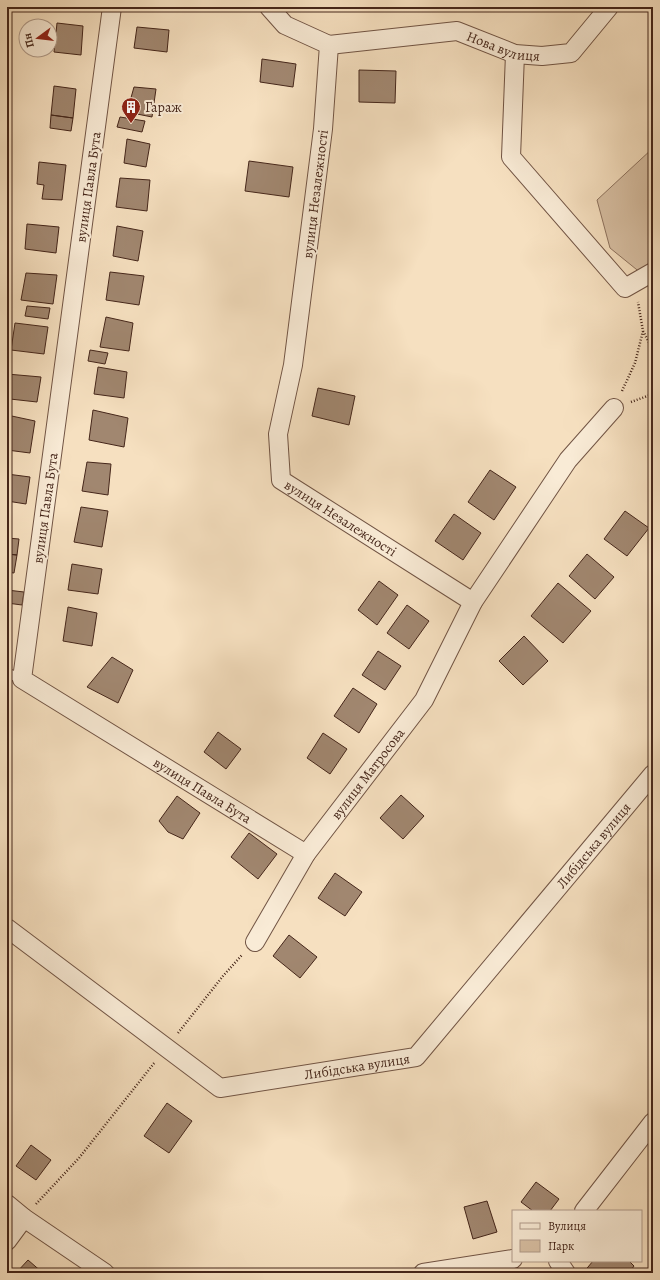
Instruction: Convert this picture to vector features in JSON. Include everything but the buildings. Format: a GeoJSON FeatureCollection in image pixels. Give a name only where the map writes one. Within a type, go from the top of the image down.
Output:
{"type":"FeatureCollection","features":[{"type":"Feature","properties":{"kind":"street","name":"вулиця Павла Бута"},"geometry":{"type":"LineString","coordinates":[[112,7],[15,676],[306,854]]}},
{"type":"Feature","properties":{"kind":"street"},"geometry":{"type":"LineString","coordinates":[[269,7],[285,25],[329,45]]}},
{"type":"Feature","properties":{"kind":"street","name":"Нова вулиця"},"geometry":{"type":"LineString","coordinates":[[329,45],[457,32],[515,54],[542,56],[571,53],[608,7]]}},
{"type":"Feature","properties":{"kind":"street","name":"вулиця Незалежності"},"geometry":{"type":"LineString","coordinates":[[329,45],[323,129],[293,365],[278,434],[280,480],[473,602]]}},
{"type":"Feature","properties":{"kind":"street"},"geometry":{"type":"LineString","coordinates":[[515,54],[511,158],[625,288],[653,272]]}},
{"type":"Feature","properties":{"kind":"street"},"geometry":{"type":"LineString","coordinates":[[473,602],[568,460],[614,408]]}},
{"type":"Feature","properties":{"kind":"street","name":"вулиця Матросова"},"geometry":{"type":"LineString","coordinates":[[255,942],[306,854],[424,700],[473,602]]}},
{"type":"Feature","properties":{"kind":"street","name":"Либідська вулиця"},"geometry":{"type":"LineString","coordinates":[[7,928],[220,1088],[416,1057],[653,774]]}},
{"type":"Feature","properties":{"kind":"street"},"geometry":{"type":"LineString","coordinates":[[585,1210],[653,1122]]}},
{"type":"Feature","properties":{"kind":"street"},"geometry":{"type":"LineString","coordinates":[[7,1204],[24,1218],[105,1273]]}},
{"type":"Feature","properties":{"kind":"street"},"geometry":{"type":"LineString","coordinates":[[7,1241],[24,1218]]}},
{"type":"Feature","properties":{"kind":"street"},"geometry":{"type":"LineString","coordinates":[[423,1273],[512,1259]]}},
{"type":"Feature","properties":{"kind":"street"},"geometry":{"type":"LineString","coordinates":[[559,1262],[566,1273]]}},
{"type":"Feature","properties":{"kind":"path"},"geometry":{"type":"LineString","coordinates":[[625,288],[638,301],[643,331],[653,350]]}},
{"type":"Feature","properties":{"kind":"path"},"geometry":{"type":"LineString","coordinates":[[614,408],[635,363],[643,331]]}},
{"type":"Feature","properties":{"kind":"path"},"geometry":{"type":"LineString","coordinates":[[614,408],[653,394]]}},
{"type":"Feature","properties":{"kind":"path"},"geometry":{"type":"LineString","coordinates":[[24,1218],[79,1158],[223,976],[255,942]]}},
{"type":"Feature","properties":{"kind":"green space"},"geometry":{"type":"Polygon","coordinates":[[[653,148],[652,282],[610,248],[597,200],[653,148]]]}},
{"type":"Feature","properties":{"kind":"place","name":"Гараж"},"geometry":{"type":"Point","coordinates":[131,124]}}]}
